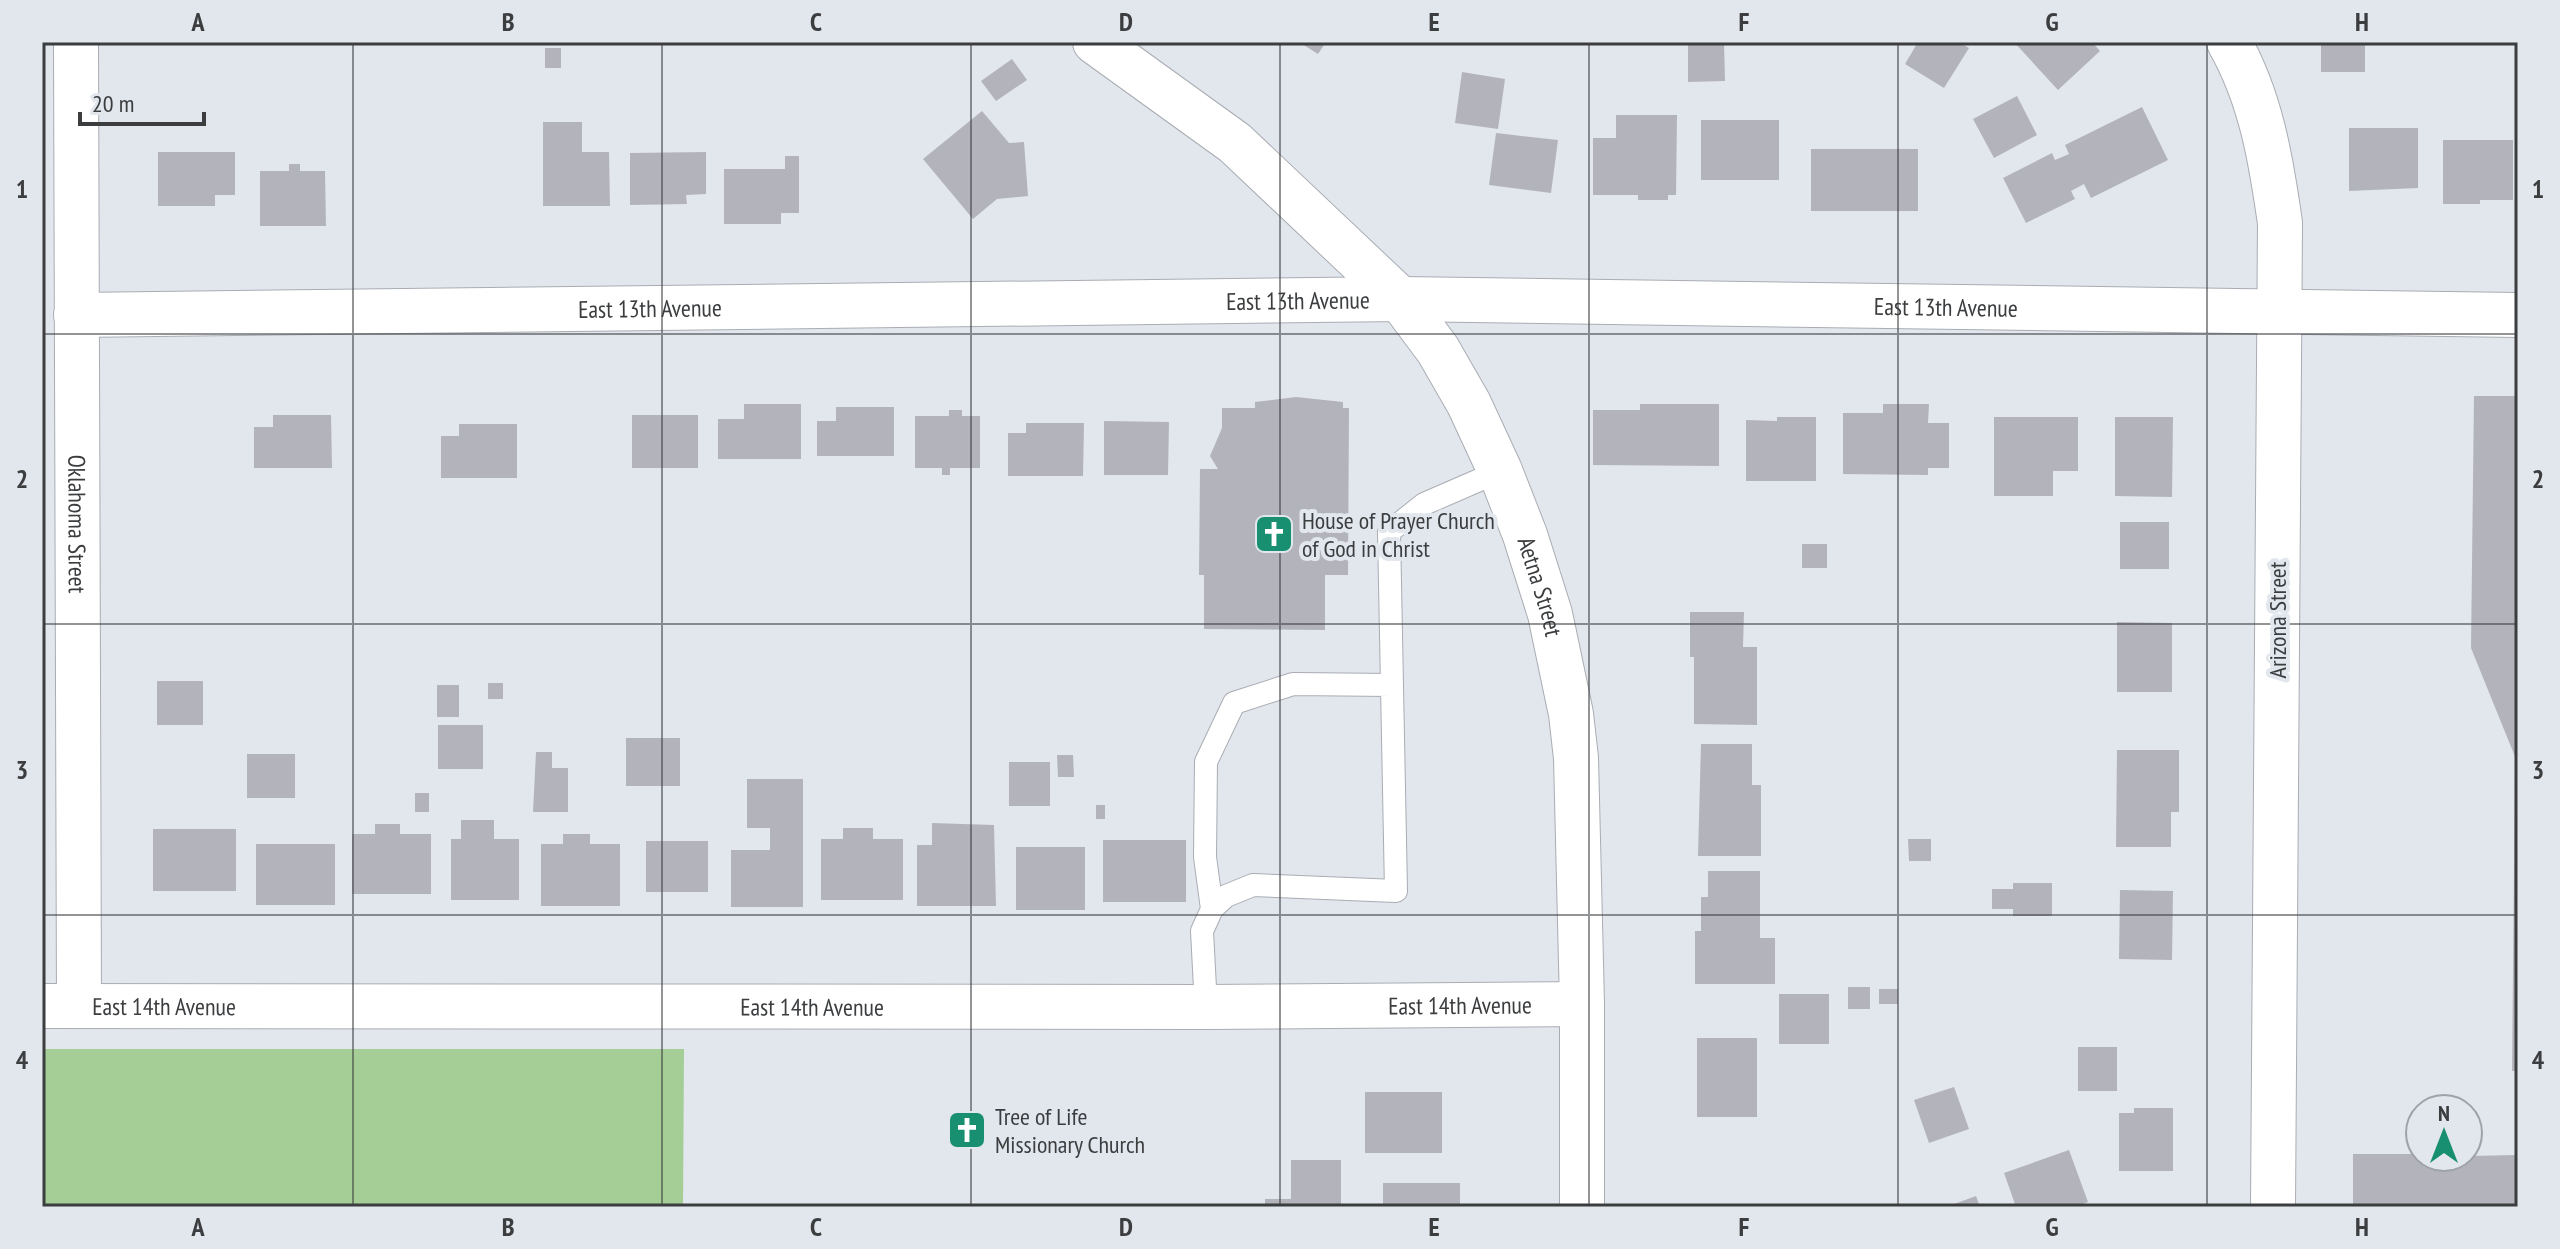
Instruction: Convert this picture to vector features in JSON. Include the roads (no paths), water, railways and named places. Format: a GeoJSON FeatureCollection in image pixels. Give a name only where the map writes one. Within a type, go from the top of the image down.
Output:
{"type":"FeatureCollection","features":[{"type":"Feature","properties":{"kind":"street","name":"Oklahoma Street"},"geometry":{"type":"LineString","coordinates":[[60,1006],[59,373],[76,315],[76,42]]}},
{"type":"Feature","properties":{"kind":"street","name":"Aetna Street"},"geometry":{"type":"LineString","coordinates":[[1095,42],[1235,143],[1400,299],[1438,350],[1469,404],[1500,471],[1525,535],[1550,614],[1571,714],[1578,805],[1582,1207]]}},
{"type":"Feature","properties":{"kind":"street","name":"Arizona Street"},"geometry":{"type":"LineString","coordinates":[[2229,42],[2259,109],[2280,223],[2273,1207]]}},
{"type":"Feature","properties":{"kind":"street","name":"East 13th Avenue"},"geometry":{"type":"LineString","coordinates":[[76,315],[1400,299],[2518,315]]}},
{"type":"Feature","properties":{"kind":"street","name":"East 14th Avenue"},"geometry":{"type":"LineString","coordinates":[[60,1006],[1206,1007],[1582,1004]]}},
{"type":"Feature","properties":{"kind":"lane"},"geometry":{"type":"LineString","coordinates":[[1206,1007],[1202,931],[1212,909],[1226,896],[1253,885],[1396,891],[1389,532],[1424,504],[1500,471]]}},
{"type":"Feature","properties":{"kind":"lane"},"geometry":{"type":"LineString","coordinates":[[1212,909],[1205,857],[1206,762],[1234,703],[1293,684],[1392,685]]}},
{"type":"Feature","properties":{"kind":"place","name":"House of Prayer Church of God in Christ"},"geometry":{"type":"Point","coordinates":[1274,534]}},
{"type":"Feature","properties":{"kind":"place","name":"Tree of Life Missionary Church"},"geometry":{"type":"Point","coordinates":[967,1130]}}]}
